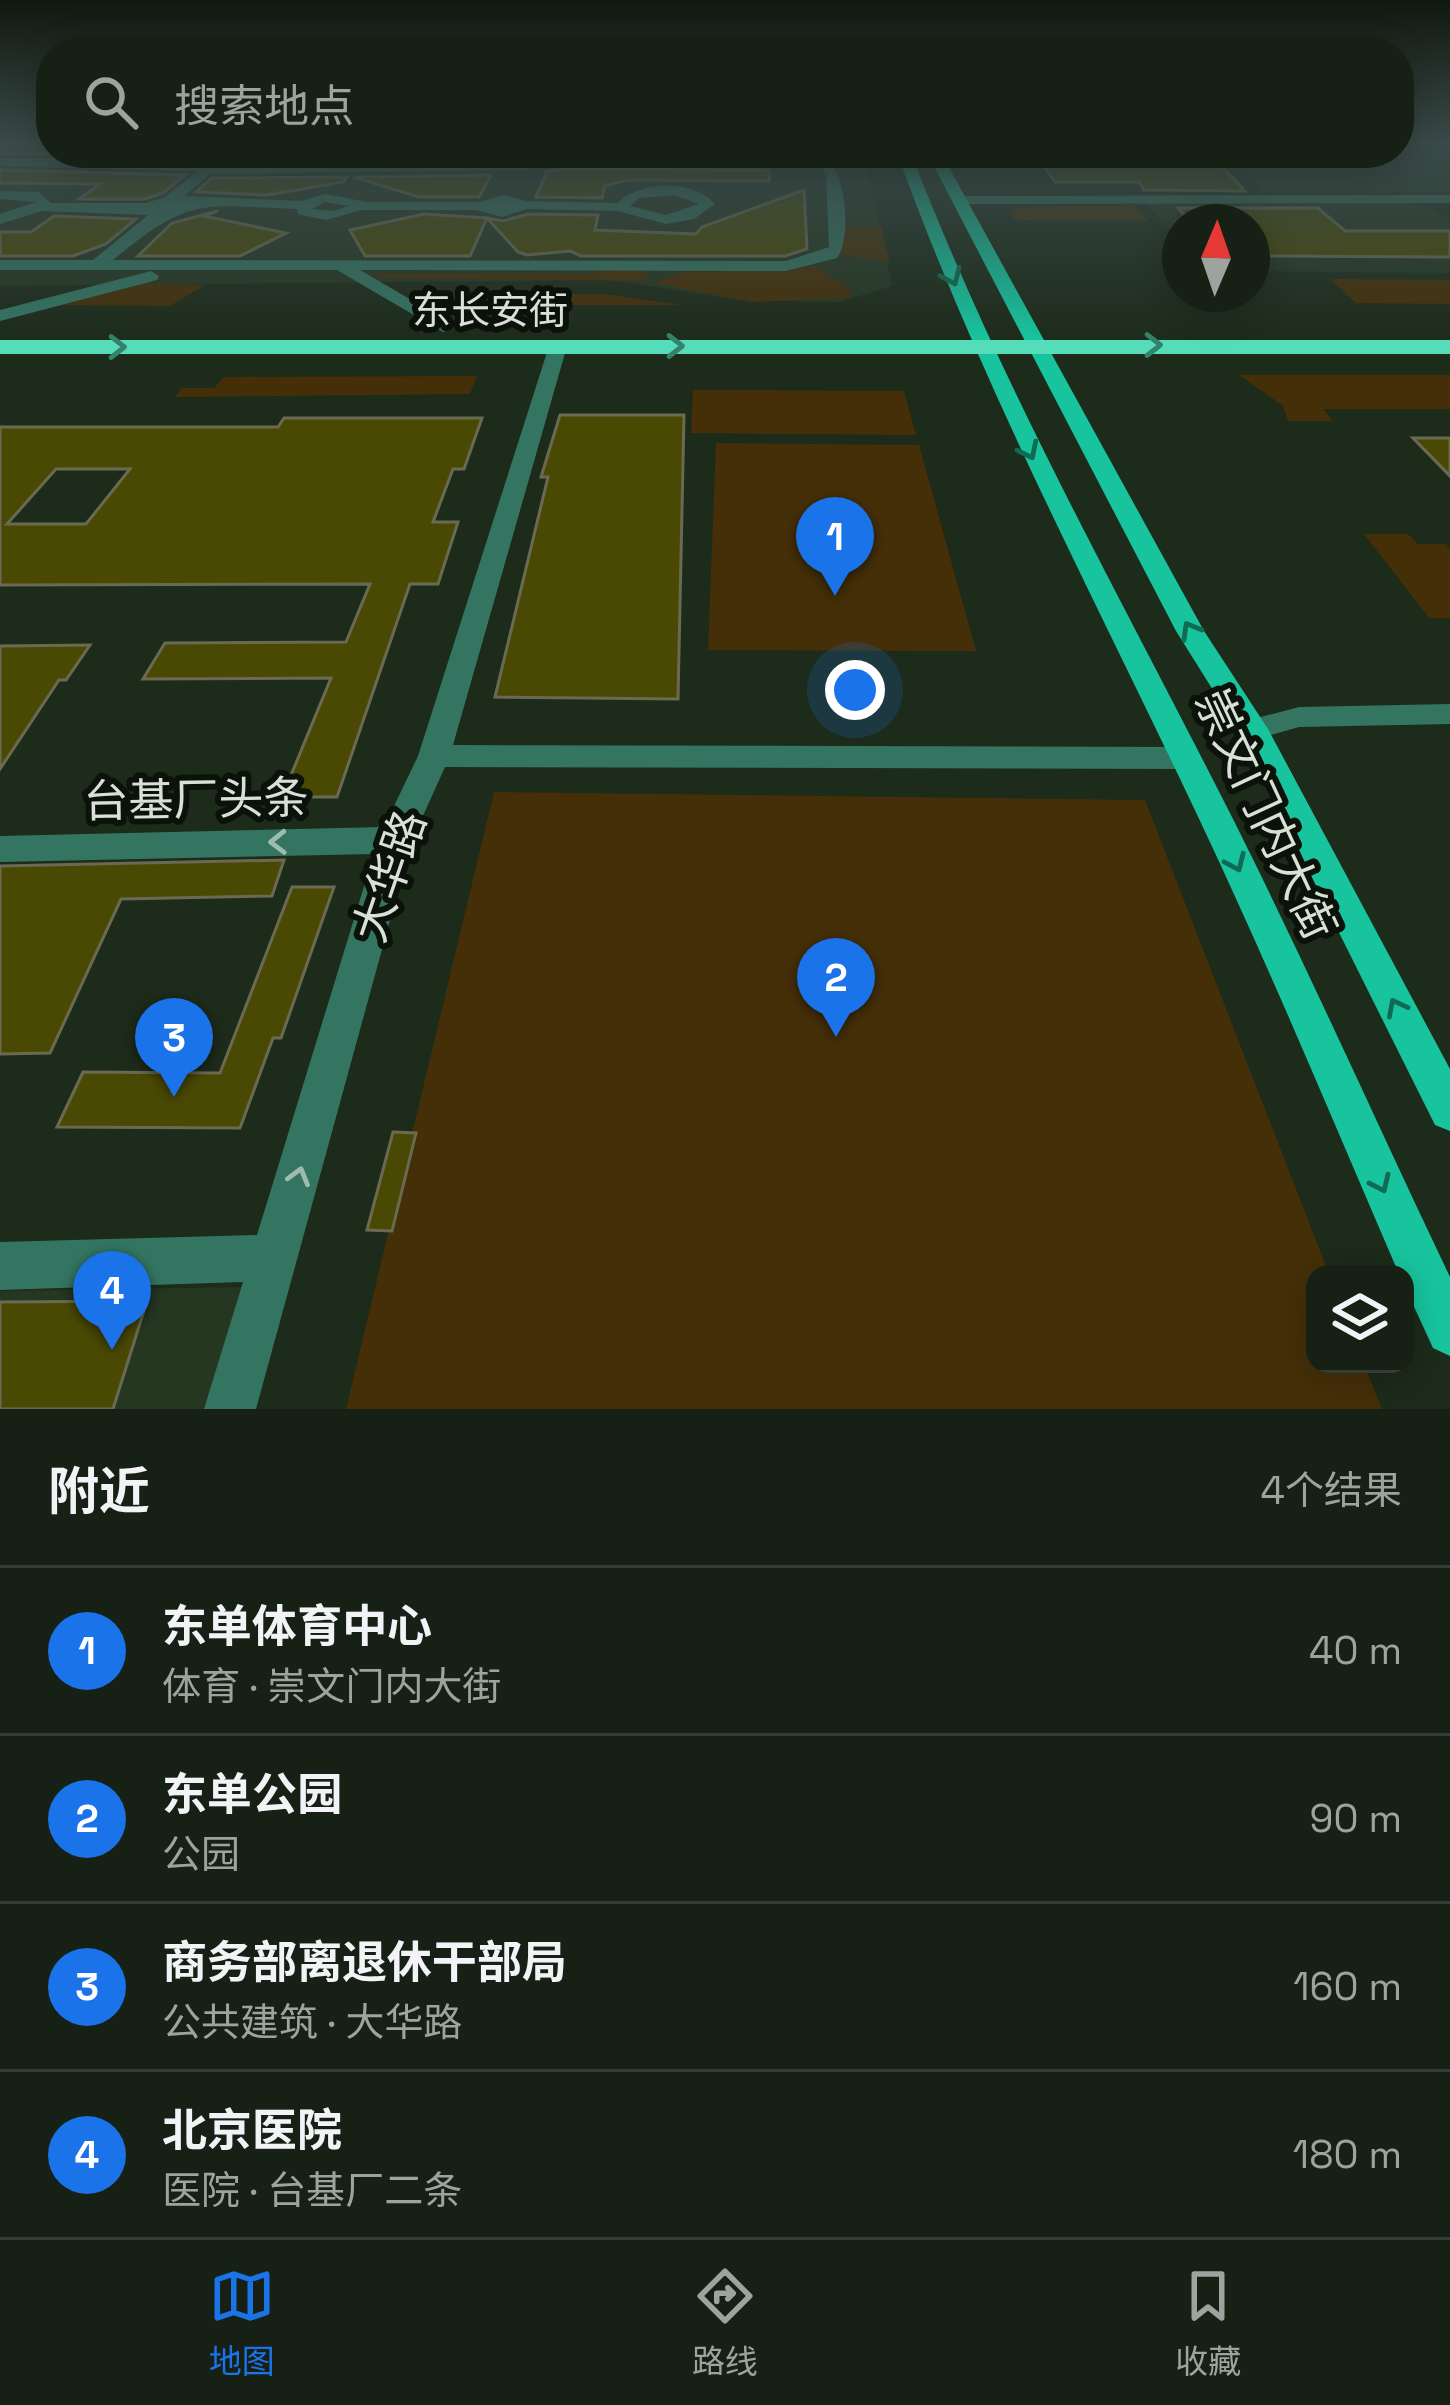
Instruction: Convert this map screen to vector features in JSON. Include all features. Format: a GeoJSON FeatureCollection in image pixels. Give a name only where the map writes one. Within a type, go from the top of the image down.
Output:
{"type":"FeatureCollection","features":[{"type":"Feature","properties":{"kind":"highway"},"geometry":{"type":"LineString","coordinates":[[976,334],[1450,324]]}},
{"type":"Feature","properties":{"kind":"highway","name":"东长安街"},"geometry":{"type":"LineString","coordinates":[[0,326],[443,326],[976,334]]}},
{"type":"Feature","properties":{"kind":"highway","name":"东长安街"},"geometry":{"type":"LineString","coordinates":[[0,347],[558,346],[976,334]]}},
{"type":"Feature","properties":{"kind":"highway"},"geometry":{"type":"LineString","coordinates":[[1032,334],[1450,347]]}},
{"type":"Feature","properties":{"kind":"main road","name":"崇文门内大街"},"geometry":{"type":"LineString","coordinates":[[923,208],[976,334],[1219,824],[1450,1331]]}},
{"type":"Feature","properties":{"kind":"main road","name":"崇文门内大街"},"geometry":{"type":"LineString","coordinates":[[962,208],[1190,631],[1253,729],[1450,1111]]}},
{"type":"Feature","properties":{"kind":"street"},"geometry":{"type":"LineString","coordinates":[[0,219],[37,208]]}},
{"type":"Feature","properties":{"kind":"street"},"geometry":{"type":"LineString","coordinates":[[97,265],[157,208]]}},
{"type":"Feature","properties":{"kind":"street"},"geometry":{"type":"LineString","coordinates":[[495,230],[502,208]]}},
{"type":"Feature","properties":{"kind":"street"},"geometry":{"type":"LineString","coordinates":[[622,208],[660,219],[688,216],[702,208]]}},
{"type":"Feature","properties":{"kind":"street"},"geometry":{"type":"LineString","coordinates":[[0,265],[341,266],[484,256],[786,266],[831,255],[837,247],[834,208]]}},
{"type":"Feature","properties":{"kind":"street"},"geometry":{"type":"LineString","coordinates":[[0,316],[188,266]]}},
{"type":"Feature","properties":{"kind":"street"},"geometry":{"type":"LineString","coordinates":[[341,266],[443,326]]}},
{"type":"Feature","properties":{"kind":"street","name":"大华路"},"geometry":{"type":"LineString","coordinates":[[230,1409],[395,840],[434,756],[558,346]]}},
{"type":"Feature","properties":{"kind":"street"},"geometry":{"type":"LineString","coordinates":[[1253,729],[1299,717],[1450,714]]}},
{"type":"Feature","properties":{"kind":"street"},"geometry":{"type":"LineString","coordinates":[[434,756],[1183,758]]}},
{"type":"Feature","properties":{"kind":"street","name":"台基厂头条"},"geometry":{"type":"LineString","coordinates":[[0,848],[395,840]]}},
{"type":"Feature","properties":{"kind":"street"},"geometry":{"type":"LineString","coordinates":[[0,1266],[276,1258]]}},
{"type":"Feature","properties":{"kind":"shaded area"},"geometry":{"type":"Polygon","coordinates":[[[0,208],[876,208],[892,286],[840,302],[738,300],[613,280],[0,286],[0,208]]]}},
{"type":"Feature","properties":{"kind":"shaded area"},"geometry":{"type":"Polygon","coordinates":[[[1018,208],[1137,208],[1148,221],[1015,220],[1010,212],[1018,208]]]}},
{"type":"Feature","properties":{"kind":"shaded area"},"geometry":{"type":"Polygon","coordinates":[[[1270,208],[1433,208],[1450,220],[1450,273],[1270,271],[1270,208]]]}},
{"type":"Feature","properties":{"kind":"shaded area"},"geometry":{"type":"Polygon","coordinates":[[[842,227],[881,227],[890,262],[842,255],[842,227]]]}},
{"type":"Feature","properties":{"kind":"shaded area"},"geometry":{"type":"Polygon","coordinates":[[[815,266],[851,290],[849,298],[752,302],[654,283],[687,269],[815,266]]]}},
{"type":"Feature","properties":{"kind":"shaded area"},"geometry":{"type":"Polygon","coordinates":[[[591,269],[640,269],[650,276],[643,281],[366,274],[598,273],[591,269]]]}},
{"type":"Feature","properties":{"kind":"shaded area"},"geometry":{"type":"Polygon","coordinates":[[[1330,279],[1450,280],[1450,304],[1356,303],[1330,279]]]}},
{"type":"Feature","properties":{"kind":"shaded area"},"geometry":{"type":"Polygon","coordinates":[[[139,283],[205,285],[170,306],[64,305],[139,283]]]}},
{"type":"Feature","properties":{"kind":"shaded area"},"geometry":{"type":"Polygon","coordinates":[[[412,293],[605,294],[682,305],[441,305],[409,298],[412,293]]]}},
{"type":"Feature","properties":{"kind":"shaded area"},"geometry":{"type":"Polygon","coordinates":[[[1239,375],[1450,375],[1450,409],[1323,409],[1333,421],[1288,421],[1283,406],[1239,375]]]}},
{"type":"Feature","properties":{"kind":"shaded area"},"geometry":{"type":"Polygon","coordinates":[[[477,376],[470,394],[175,397],[182,388],[214,388],[224,377],[477,376]]]}},
{"type":"Feature","properties":{"kind":"shaded area"},"geometry":{"type":"Polygon","coordinates":[[[693,390],[904,391],[916,435],[691,433],[693,390]]]}},
{"type":"Feature","properties":{"kind":"shaded area"},"geometry":{"type":"Polygon","coordinates":[[[716,443],[919,445],[976,651],[708,650],[716,443]]]}},
{"type":"Feature","properties":{"kind":"shaded area"},"geometry":{"type":"Polygon","coordinates":[[[1364,534],[1408,534],[1418,544],[1446,544],[1450,549],[1450,618],[1429,618],[1364,534]]]}},
{"type":"Feature","properties":{"kind":"shaded area"},"geometry":{"type":"Polygon","coordinates":[[[494,792],[1145,800],[1326,1265],[1306,1265],[1306,1373],[1368,1373],[1382,1409],[346,1409],[494,792]]]}},
{"type":"Feature","properties":{"kind":"shaded area"},"geometry":{"type":"Polygon","coordinates":[[[245,1287],[204,1409],[0,1409],[0,1291],[245,1287]]]}},
{"type":"Feature","properties":{"kind":"building"},"geometry":{"type":"Polygon","coordinates":[[[755,208],[805,208],[807,249],[785,256],[581,256],[570,251],[527,255],[518,252],[487,218],[598,215],[595,230],[696,234],[702,227],[755,208]]]}},
{"type":"Feature","properties":{"kind":"building"},"geometry":{"type":"Polygon","coordinates":[[[1270,208],[1318,208],[1345,231],[1450,231],[1450,257],[1270,256],[1270,208]]]}},
{"type":"Feature","properties":{"kind":"building"},"geometry":{"type":"Polygon","coordinates":[[[218,211],[204,216],[286,233],[240,256],[138,256],[172,223],[218,211]]]}},
{"type":"Feature","properties":{"kind":"building"},"geometry":{"type":"Polygon","coordinates":[[[424,214],[487,218],[470,256],[365,256],[350,230],[424,214]]]}},
{"type":"Feature","properties":{"kind":"building"},"geometry":{"type":"Polygon","coordinates":[[[54,216],[136,219],[106,244],[73,256],[0,256],[0,232],[31,232],[54,216]]]}},
{"type":"Feature","properties":{"kind":"building"},"geometry":{"type":"Polygon","coordinates":[[[560,415],[684,415],[678,699],[495,697],[548,477],[541,477],[560,415]]]}},
{"type":"Feature","properties":{"kind":"building"},"geometry":{"type":"Polygon","coordinates":[[[284,418],[482,418],[464,469],[453,469],[433,522],[458,522],[438,584],[410,584],[337,797],[282,797],[331,678],[143,679],[165,643],[346,642],[370,584],[0,585],[0,427],[278,427],[284,418]],[[56,469],[7,524],[86,524],[130,469],[56,469]]]}},
{"type":"Feature","properties":{"kind":"building"},"geometry":{"type":"Polygon","coordinates":[[[1413,438],[1450,438],[1450,476],[1413,438]]]}},
{"type":"Feature","properties":{"kind":"building"},"geometry":{"type":"Polygon","coordinates":[[[90,645],[66,680],[59,680],[0,769],[0,646],[90,645]]]}},
{"type":"Feature","properties":{"kind":"building"},"geometry":{"type":"Polygon","coordinates":[[[284,860],[272,896],[121,899],[50,1053],[0,1054],[0,866],[284,860]]]}},
{"type":"Feature","properties":{"kind":"building"},"geometry":{"type":"Polygon","coordinates":[[[292,887],[334,887],[281,1038],[273,1038],[240,1128],[57,1127],[83,1072],[220,1073],[292,887]]]}},
{"type":"Feature","properties":{"kind":"building"},"geometry":{"type":"Polygon","coordinates":[[[393,1132],[416,1133],[392,1231],[367,1230],[393,1132]]]}},
{"type":"Feature","properties":{"kind":"building"},"geometry":{"type":"Polygon","coordinates":[[[147,1301],[113,1409],[0,1409],[0,1302],[147,1301]]]}},
{"type":"Feature","properties":{"kind":"place","name":"东单体育中心"},"geometry":{"type":"Point","coordinates":[835,596]}},
{"type":"Feature","properties":{"kind":"place","name":"东单公园"},"geometry":{"type":"Point","coordinates":[836,1037]}},
{"type":"Feature","properties":{"kind":"place","name":"商务部离退休干部局"},"geometry":{"type":"Point","coordinates":[174,1097]}},
{"type":"Feature","properties":{"kind":"place","name":"北京医院"},"geometry":{"type":"Point","coordinates":[112,1350]}}]}
